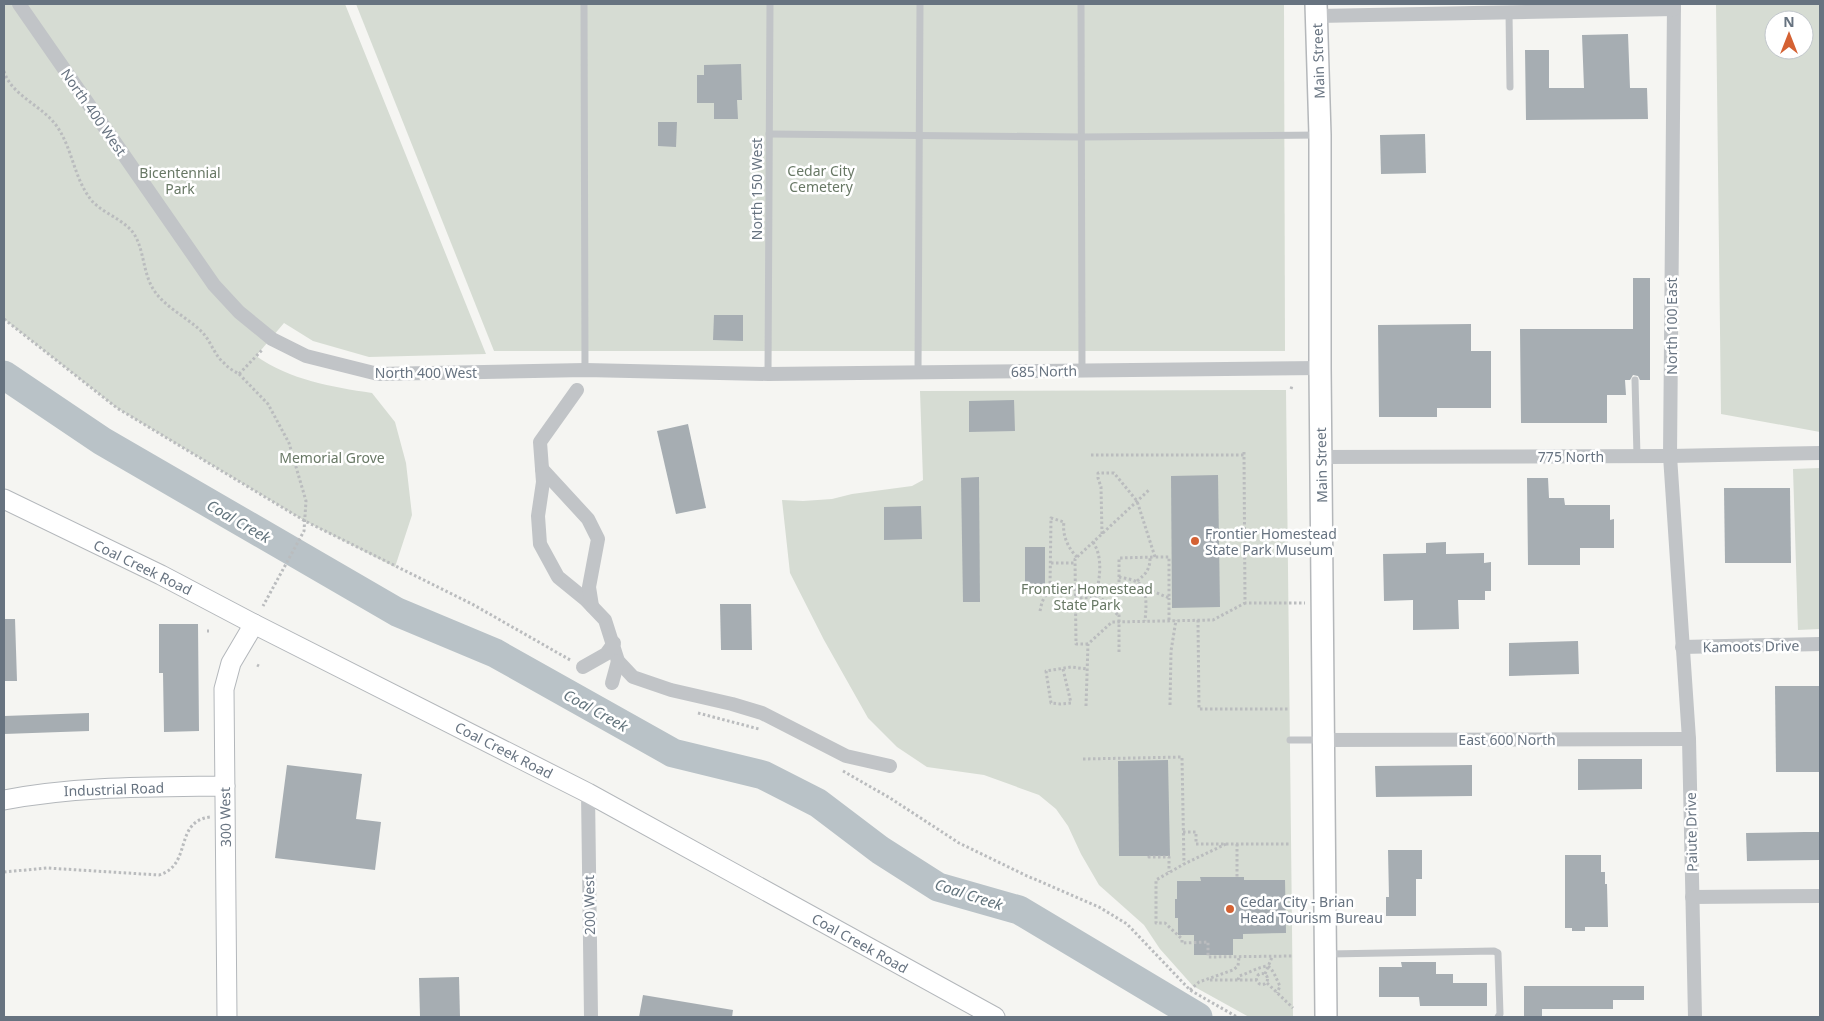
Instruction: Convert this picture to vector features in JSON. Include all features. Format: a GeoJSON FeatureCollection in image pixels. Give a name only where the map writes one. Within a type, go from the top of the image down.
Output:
{"type":"FeatureCollection","features":[{"type":"Feature","properties":{"kind":"main road","name":"Main Street"},"geometry":{"type":"LineString","coordinates":[[1316,10],[1320,135],[1320,368],[1325,740],[1326,1017]]}},
{"type":"Feature","properties":{"kind":"main road","name":"Coal Creek Road"},"geometry":{"type":"LineString","coordinates":[[4,499],[161,575],[588,793],[995,1017]]}},
{"type":"Feature","properties":{"kind":"main road","name":"300 West"},"geometry":{"type":"LineString","coordinates":[[227,1017],[224,689],[231,663],[254,624]]}},
{"type":"Feature","properties":{"kind":"main road","name":"Industrial Road"},"geometry":{"type":"LineString","coordinates":[[4,800],[42,793],[89,788],[225,786]]}},
{"type":"Feature","properties":{"kind":"street","name":"North 400 West"},"geometry":{"type":"LineString","coordinates":[[19,4],[214,285],[239,312],[272,339],[306,356],[378,374],[585,370],[768,374]]}},
{"type":"Feature","properties":{"kind":"street"},"geometry":{"type":"LineString","coordinates":[[1316,10],[1509,12],[1674,6]]}},
{"type":"Feature","properties":{"kind":"street","name":"North 100 East"},"geometry":{"type":"LineString","coordinates":[[1674,6],[1670,456],[1682,647]]}},
{"type":"Feature","properties":{"kind":"street","name":"685 North"},"geometry":{"type":"LineString","coordinates":[[768,374],[1320,368]]}},
{"type":"Feature","properties":{"kind":"street"},"geometry":{"type":"LineString","coordinates":[[577,390],[540,442],[543,482],[538,516],[540,544],[558,577],[592,606],[605,620],[614,642],[618,661],[612,683]]}},
{"type":"Feature","properties":{"kind":"street","name":"775 North"},"geometry":{"type":"LineString","coordinates":[[1321,457],[1670,456],[1820,453]]}},
{"type":"Feature","properties":{"kind":"street"},"geometry":{"type":"LineString","coordinates":[[542,469],[588,519],[598,539],[589,587],[592,606]]}},
{"type":"Feature","properties":{"kind":"street"},"geometry":{"type":"LineString","coordinates":[[583,667],[606,654],[614,642]]}},
{"type":"Feature","properties":{"kind":"street","name":"Kamoots Drive"},"geometry":{"type":"LineString","coordinates":[[1682,647],[1820,644]]}},
{"type":"Feature","properties":{"kind":"street","name":"Paiute Drive"},"geometry":{"type":"LineString","coordinates":[[1682,647],[1689,738],[1695,1017]]}},
{"type":"Feature","properties":{"kind":"street"},"geometry":{"type":"LineString","coordinates":[[618,661],[633,677],[671,690],[762,713],[846,756],[890,766]]}},
{"type":"Feature","properties":{"kind":"street","name":"East 600 North"},"geometry":{"type":"LineString","coordinates":[[1325,740],[1689,738]]}},
{"type":"Feature","properties":{"kind":"street","name":"200 West"},"geometry":{"type":"LineString","coordinates":[[588,793],[591,1017]]}},
{"type":"Feature","properties":{"kind":"street"},"geometry":{"type":"LineString","coordinates":[[1692,897],[1820,896]]}},
{"type":"Feature","properties":{"kind":"lane"},"geometry":{"type":"LineString","coordinates":[[584,4],[585,370]]}},
{"type":"Feature","properties":{"kind":"lane","name":"North 150 West"},"geometry":{"type":"LineString","coordinates":[[768,374],[770,4]]}},
{"type":"Feature","properties":{"kind":"lane"},"geometry":{"type":"LineString","coordinates":[[918,372],[920,4]]}},
{"type":"Feature","properties":{"kind":"lane"},"geometry":{"type":"LineString","coordinates":[[1081,4],[1082,371]]}},
{"type":"Feature","properties":{"kind":"lane"},"geometry":{"type":"LineString","coordinates":[[1509,12],[1510,87]]}},
{"type":"Feature","properties":{"kind":"lane"},"geometry":{"type":"LineString","coordinates":[[769,134],[1081,137],[1320,135]]}},
{"type":"Feature","properties":{"kind":"lane"},"geometry":{"type":"LineString","coordinates":[[1635,380],[1637,456]]}},
{"type":"Feature","properties":{"kind":"lane"},"geometry":{"type":"LineString","coordinates":[[1290,740],[1325,740]]}},
{"type":"Feature","properties":{"kind":"lane"},"geometry":{"type":"LineString","coordinates":[[1326,954],[1494,951],[1499,956],[1500,1014],[1498,1017]]}},
{"type":"Feature","properties":{"kind":"path"},"geometry":{"type":"LineString","coordinates":[[4,71],[5,76],[14,87],[46,114],[58,127],[78,177],[90,199],[130,229],[138,241],[152,286],[163,302],[202,332],[222,363],[239,374],[268,404],[289,443],[306,501],[304,531],[263,606]]}},
{"type":"Feature","properties":{"kind":"path"},"geometry":{"type":"LineString","coordinates":[[239,374],[272,339]]}},
{"type":"Feature","properties":{"kind":"path"},"geometry":{"type":"LineString","coordinates":[[1091,456],[1244,453],[1245,603]]}},
{"type":"Feature","properties":{"kind":"path"},"geometry":{"type":"LineString","coordinates":[[1102,534],[1101,487],[1098,472],[1114,472],[1137,501],[1156,557]]}},
{"type":"Feature","properties":{"kind":"path"},"geometry":{"type":"LineString","coordinates":[[1149,490],[1075,559],[1076,644],[1088,644],[1112,622],[1213,620],[1245,603],[1323,603]]}},
{"type":"Feature","properties":{"kind":"path"},"geometry":{"type":"LineString","coordinates":[[1040,611],[1042,602],[1050,587],[1051,518],[1064,522],[1062,531],[1064,537],[1077,557]]}},
{"type":"Feature","properties":{"kind":"path"},"geometry":{"type":"LineString","coordinates":[[1075,598],[1096,597],[1100,568],[1097,548],[1093,542]]}},
{"type":"Feature","properties":{"kind":"path"},"geometry":{"type":"LineString","coordinates":[[1119,653],[1119,558],[1168,557],[1169,620]]}},
{"type":"Feature","properties":{"kind":"path"},"geometry":{"type":"LineString","coordinates":[[1136,581],[1150,567],[1150,558]]}},
{"type":"Feature","properties":{"kind":"path"},"geometry":{"type":"LineString","coordinates":[[1051,563],[1075,563]]}},
{"type":"Feature","properties":{"kind":"path"},"geometry":{"type":"LineString","coordinates":[[1119,577],[1136,581],[1143,587],[1169,598]]}},
{"type":"Feature","properties":{"kind":"path"},"geometry":{"type":"LineString","coordinates":[[1143,587],[1146,608],[1145,621]]}},
{"type":"Feature","properties":{"kind":"path"},"geometry":{"type":"LineString","coordinates":[[1097,590],[1100,597],[1119,616]]}},
{"type":"Feature","properties":{"kind":"path"},"geometry":{"type":"LineString","coordinates":[[1170,705],[1171,651],[1176,620]]}},
{"type":"Feature","properties":{"kind":"path"},"geometry":{"type":"LineString","coordinates":[[1198,620],[1200,709],[1290,709]]}},
{"type":"Feature","properties":{"kind":"path"},"geometry":{"type":"LineString","coordinates":[[1086,706],[1088,644]]}},
{"type":"Feature","properties":{"kind":"path"},"geometry":{"type":"LineString","coordinates":[[1063,669],[1071,702],[1060,704],[1051,702],[1046,671],[1072,667],[1087,669]]}},
{"type":"Feature","properties":{"kind":"path"},"geometry":{"type":"LineString","coordinates":[[1083,758],[1182,757],[1184,864]]}},
{"type":"Feature","properties":{"kind":"path"},"geometry":{"type":"LineString","coordinates":[[4,872],[47,868],[159,875],[172,869],[177,863],[187,832],[194,823],[206,817],[225,815]]}},
{"type":"Feature","properties":{"kind":"path"},"geometry":{"type":"LineString","coordinates":[[1183,832],[1196,832],[1196,844],[1291,844]]}},
{"type":"Feature","properties":{"kind":"path"},"geometry":{"type":"LineString","coordinates":[[1226,844],[1156,880],[1156,923],[1165,923],[1182,938],[1182,943],[1208,942],[1208,958],[1293,956]]}},
{"type":"Feature","properties":{"kind":"path"},"geometry":{"type":"LineString","coordinates":[[1237,844],[1237,877]]}},
{"type":"Feature","properties":{"kind":"path"},"geometry":{"type":"LineString","coordinates":[[1149,856],[1149,858],[1169,857],[1169,872]]}},
{"type":"Feature","properties":{"kind":"path"},"geometry":{"type":"LineString","coordinates":[[1266,983],[1268,978],[1265,974],[1272,956]]}},
{"type":"Feature","properties":{"kind":"path"},"geometry":{"type":"LineString","coordinates":[[1190,990],[1199,982],[1233,970],[1238,966],[1239,957]]}},
{"type":"Feature","properties":{"kind":"path"},"geometry":{"type":"LineString","coordinates":[[1238,980],[1239,976],[1251,973],[1260,966],[1268,966],[1274,972],[1280,986],[1277,993]]}},
{"type":"Feature","properties":{"kind":"path"},"geometry":{"type":"LineString","coordinates":[[1257,980],[1258,975],[1265,974]]}},
{"type":"Feature","properties":{"kind":"path"},"geometry":{"type":"LineString","coordinates":[[1208,980],[1257,980],[1260,984],[1266,983]]}},
{"type":"Feature","properties":{"kind":"path"},"geometry":{"type":"LineString","coordinates":[[1266,983],[1293,1008]]}},
{"type":"Feature","properties":{"kind":"green space","name":"Bicentennial Park"},"geometry":{"type":"Polygon","coordinates":[[[4,4],[345,4],[486,354],[369,357],[313,341],[284,323],[256,356],[297,377],[327,385],[372,393],[395,422],[406,463],[412,515],[395,567],[305,521],[117,408],[4,319],[4,4]]]}},
{"type":"Feature","properties":{"kind":"green space","name":"Cedar City Cemetery"},"geometry":{"type":"Polygon","coordinates":[[[356,4],[1284,4],[1285,351],[494,351],[356,4]]]}},
{"type":"Feature","properties":{"kind":"green space"},"geometry":{"type":"Polygon","coordinates":[[[1716,4],[1820,4],[1820,432],[1721,414],[1716,4]]]}},
{"type":"Feature","properties":{"kind":"green space","name":"Frontier Homestead State Park"},"geometry":{"type":"Polygon","coordinates":[[[1286,390],[1293,1017],[1249,1017],[1193,986],[1160,949],[1144,925],[1099,885],[1081,854],[1068,826],[1056,809],[1039,795],[984,775],[927,767],[897,747],[868,718],[824,640],[790,573],[782,500],[832,499],[852,494],[912,486],[923,480],[920,391],[1286,390]]]}},
{"type":"Feature","properties":{"kind":"green space"},"geometry":{"type":"Polygon","coordinates":[[[1820,468],[1820,629],[1798,630],[1793,469],[1820,468]]]}},
{"type":"Feature","properties":{"kind":"building"},"geometry":{"type":"Polygon","coordinates":[[[1628,34],[1630,88],[1647,88],[1648,119],[1526,120],[1525,50],[1549,50],[1549,88],[1584,88],[1582,35],[1628,34]]]}},
{"type":"Feature","properties":{"kind":"building"},"geometry":{"type":"Polygon","coordinates":[[[741,64],[742,100],[737,100],[738,119],[714,119],[714,103],[697,103],[697,75],[704,75],[704,65],[741,64]]]}},
{"type":"Feature","properties":{"kind":"building"},"geometry":{"type":"Polygon","coordinates":[[[658,122],[677,122],[676,147],[658,146],[658,122]]]}},
{"type":"Feature","properties":{"kind":"building"},"geometry":{"type":"Polygon","coordinates":[[[1425,134],[1426,173],[1381,174],[1380,135],[1425,134]]]}},
{"type":"Feature","properties":{"kind":"building"},"geometry":{"type":"Polygon","coordinates":[[[1633,278],[1650,278],[1650,380],[1640,380],[1638,376],[1633,375],[1630,380],[1625,380],[1626,395],[1607,395],[1607,423],[1521,423],[1520,329],[1633,329],[1633,278]]]}},
{"type":"Feature","properties":{"kind":"building"},"geometry":{"type":"Polygon","coordinates":[[[714,315],[743,315],[743,341],[713,340],[714,315]]]}},
{"type":"Feature","properties":{"kind":"building"},"geometry":{"type":"Polygon","coordinates":[[[1471,324],[1471,351],[1491,351],[1491,408],[1437,408],[1437,417],[1379,417],[1378,325],[1471,324]]]}},
{"type":"Feature","properties":{"kind":"building"},"geometry":{"type":"Polygon","coordinates":[[[1014,400],[1015,431],[969,432],[969,401],[1014,400]]]}},
{"type":"Feature","properties":{"kind":"building"},"geometry":{"type":"Polygon","coordinates":[[[688,424],[706,508],[676,514],[657,431],[688,424]]]}},
{"type":"Feature","properties":{"kind":"building","name":"Frontier Homestead State Park Museum"},"geometry":{"type":"Polygon","coordinates":[[[1218,475],[1220,607],[1172,608],[1171,476],[1218,475]]]}},
{"type":"Feature","properties":{"kind":"building"},"geometry":{"type":"Polygon","coordinates":[[[979,477],[980,602],[963,602],[961,478],[979,477]]]}},
{"type":"Feature","properties":{"kind":"building"},"geometry":{"type":"Polygon","coordinates":[[[1527,478],[1548,478],[1549,498],[1564,498],[1565,505],[1610,505],[1610,520],[1614,519],[1614,548],[1580,548],[1580,565],[1528,565],[1527,478]]]}},
{"type":"Feature","properties":{"kind":"building"},"geometry":{"type":"Polygon","coordinates":[[[1724,488],[1790,488],[1791,563],[1725,563],[1724,488]]]}},
{"type":"Feature","properties":{"kind":"building"},"geometry":{"type":"Polygon","coordinates":[[[921,506],[922,539],[884,540],[884,507],[921,506]]]}},
{"type":"Feature","properties":{"kind":"building"},"geometry":{"type":"Polygon","coordinates":[[[1446,542],[1446,554],[1484,553],[1484,563],[1491,562],[1491,591],[1485,591],[1485,600],[1458,600],[1459,629],[1413,630],[1413,600],[1384,601],[1383,554],[1426,553],[1426,543],[1446,542]]]}},
{"type":"Feature","properties":{"kind":"building"},"geometry":{"type":"Polygon","coordinates":[[[1025,547],[1045,547],[1045,585],[1025,585],[1025,547]]]}},
{"type":"Feature","properties":{"kind":"building"},"geometry":{"type":"Polygon","coordinates":[[[720,604],[751,604],[752,650],[721,650],[720,604]]]}},
{"type":"Feature","properties":{"kind":"building"},"geometry":{"type":"Polygon","coordinates":[[[4,619],[15,619],[17,681],[4,681],[4,619]]]}},
{"type":"Feature","properties":{"kind":"building"},"geometry":{"type":"Polygon","coordinates":[[[159,624],[198,624],[199,731],[164,732],[163,673],[159,673],[159,624]]]}},
{"type":"Feature","properties":{"kind":"building"},"geometry":{"type":"Polygon","coordinates":[[[1578,641],[1579,674],[1509,676],[1509,643],[1578,641]]]}},
{"type":"Feature","properties":{"kind":"building"},"geometry":{"type":"Polygon","coordinates":[[[1775,686],[1819,686],[1820,772],[1776,772],[1775,686]]]}},
{"type":"Feature","properties":{"kind":"building"},"geometry":{"type":"Polygon","coordinates":[[[89,713],[89,731],[4,734],[4,716],[89,713]]]}},
{"type":"Feature","properties":{"kind":"building"},"geometry":{"type":"Polygon","coordinates":[[[1578,759],[1642,759],[1642,789],[1578,790],[1578,759]]]}},
{"type":"Feature","properties":{"kind":"building"},"geometry":{"type":"Polygon","coordinates":[[[1168,760],[1170,856],[1119,856],[1118,761],[1168,760]]]}},
{"type":"Feature","properties":{"kind":"building"},"geometry":{"type":"Polygon","coordinates":[[[287,765],[362,774],[356,819],[381,822],[375,870],[275,858],[287,765]]]}},
{"type":"Feature","properties":{"kind":"building"},"geometry":{"type":"Polygon","coordinates":[[[1472,765],[1472,796],[1376,797],[1375,766],[1472,765]]]}},
{"type":"Feature","properties":{"kind":"building"},"geometry":{"type":"Polygon","coordinates":[[[1820,832],[1820,860],[1747,861],[1746,833],[1820,832]]]}},
{"type":"Feature","properties":{"kind":"building"},"geometry":{"type":"Polygon","coordinates":[[[1388,850],[1422,850],[1422,879],[1416,879],[1416,916],[1386,916],[1386,897],[1389,897],[1388,850]]]}},
{"type":"Feature","properties":{"kind":"building"},"geometry":{"type":"Polygon","coordinates":[[[1565,855],[1601,855],[1601,872],[1605,872],[1605,884],[1607,884],[1608,927],[1585,927],[1585,931],[1572,931],[1572,928],[1565,928],[1565,855]]]}},
{"type":"Feature","properties":{"kind":"building","name":"Cedar City - Brian Head Tourism Bureau"},"geometry":{"type":"Polygon","coordinates":[[[1200,877],[1244,877],[1244,880],[1285,880],[1286,933],[1243,934],[1243,939],[1233,939],[1233,955],[1194,955],[1194,935],[1178,935],[1178,918],[1175,918],[1175,899],[1177,899],[1177,881],[1201,881],[1200,877]]]}},
{"type":"Feature","properties":{"kind":"building"},"geometry":{"type":"Polygon","coordinates":[[[1401,962],[1436,962],[1436,974],[1453,974],[1453,983],[1487,983],[1487,1006],[1420,1006],[1419,997],[1379,997],[1379,967],[1402,967],[1401,962]]]}},
{"type":"Feature","properties":{"kind":"building"},"geometry":{"type":"Polygon","coordinates":[[[459,977],[460,1017],[420,1017],[419,978],[459,977]]]}},
{"type":"Feature","properties":{"kind":"building"},"geometry":{"type":"Polygon","coordinates":[[[1524,986],[1644,986],[1644,1000],[1613,1000],[1613,1009],[1542,1009],[1542,1017],[1524,1017],[1524,986]]]}},
{"type":"Feature","properties":{"kind":"building"},"geometry":{"type":"Polygon","coordinates":[[[643,995],[733,1010],[732,1017],[639,1017],[643,995]]]}},
{"type":"Feature","properties":{"kind":"waterway","name":"Coal Creek"},"geometry":{"type":"LineString","coordinates":[[4,375],[102,441],[397,612],[495,653],[673,753],[763,775],[818,803],[880,850],[938,887],[1019,910],[1198,1017]]}},
{"type":"Feature","properties":{"kind":"place","name":"Frontier Homestead State Park Museum"},"geometry":{"type":"Point","coordinates":[1195,541]}},
{"type":"Feature","properties":{"kind":"place","name":"Cedar City - Brian Head Tourism Bureau"},"geometry":{"type":"Point","coordinates":[1230,909]}},
{"type":"Feature","properties":{"kind":"park label","name":"Memorial Grove"},"geometry":{"type":"Point","coordinates":[332,457]}}]}
